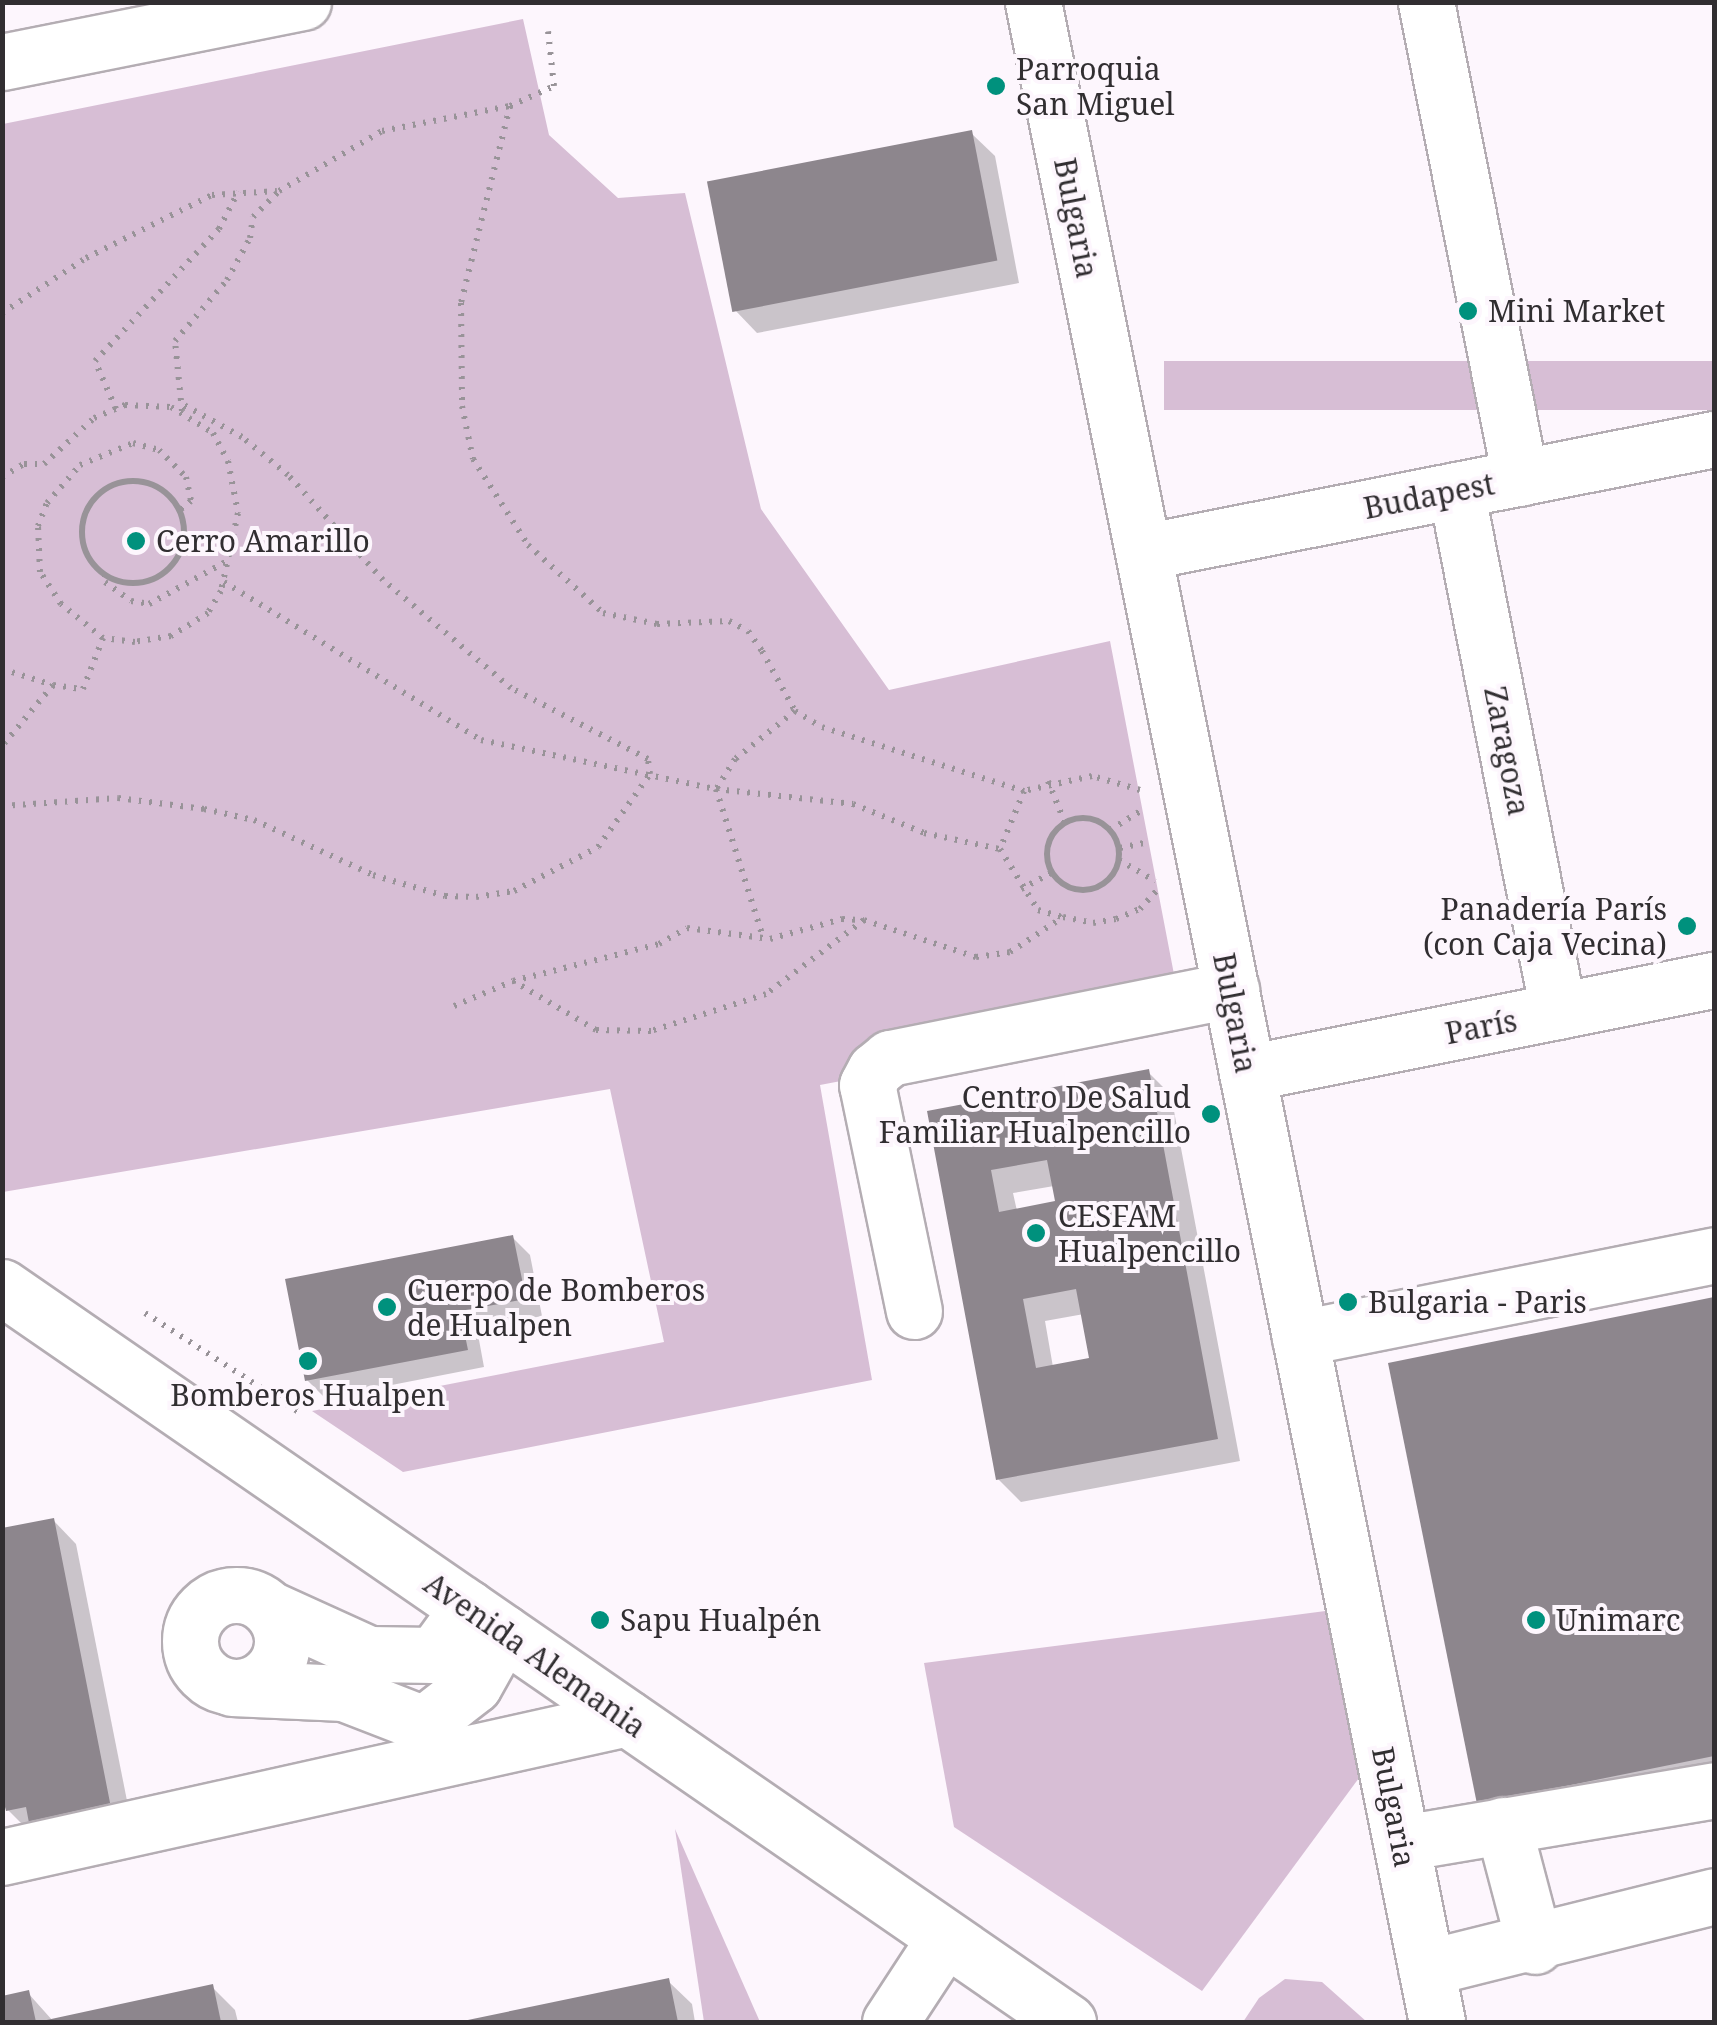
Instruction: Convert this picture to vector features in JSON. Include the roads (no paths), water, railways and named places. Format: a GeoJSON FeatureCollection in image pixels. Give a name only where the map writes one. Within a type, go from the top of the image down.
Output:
{"type":"FeatureCollection","features":[{"type":"Feature","properties":{"kind":"street"},"geometry":{"type":"LineString","coordinates":[[2,62],[236,9],[303,2]]}},
{"type":"Feature","properties":{"kind":"street","name":"Bulgaria"},"geometry":{"type":"LineString","coordinates":[[1033,2],[1143,552],[1175,876],[1231,990],[1438,2022]]}},
{"type":"Feature","properties":{"kind":"street"},"geometry":{"type":"LineString","coordinates":[[1426,2],[1520,478]]}},
{"type":"Feature","properties":{"kind":"street","name":"Budapest"},"geometry":{"type":"LineString","coordinates":[[1143,552],[1714,440]]}},
{"type":"Feature","properties":{"kind":"street","name":"Zaragoza"},"geometry":{"type":"LineString","coordinates":[[1456,490],[1558,1011]]}},
{"type":"Feature","properties":{"kind":"street","name":"París"},"geometry":{"type":"LineString","coordinates":[[1247,1073],[1714,980]]}},
{"type":"Feature","properties":{"kind":"street"},"geometry":{"type":"LineString","coordinates":[[914,1311],[866,1085],[875,1070],[890,1058],[1231,990]]}},
{"type":"Feature","properties":{"kind":"street"},"geometry":{"type":"LineString","coordinates":[[1300,1338],[1714,1255]]}},
{"type":"Feature","properties":{"kind":"street","name":"Avenida Alemania"},"geometry":{"type":"LineString","coordinates":[[2,1287],[1068,2022]]}},
{"type":"Feature","properties":{"kind":"street"},"geometry":{"type":"LineString","coordinates":[[230,1594],[369,1654],[434,1654],[485,1621],[474,1685],[424,1724],[344,1693],[232,1688],[198,1669],[191,1655],[193,1621],[214,1599],[230,1594]]}},
{"type":"Feature","properties":{"kind":"street"},"geometry":{"type":"LineString","coordinates":[[232,1688],[256,1684],[278,1661],[282,1631],[272,1610]]}},
{"type":"Feature","properties":{"kind":"street"},"geometry":{"type":"LineString","coordinates":[[2,1857],[626,1718]]}},
{"type":"Feature","properties":{"kind":"street"},"geometry":{"type":"LineString","coordinates":[[1402,1844],[1714,1790]]}},
{"type":"Feature","properties":{"kind":"street"},"geometry":{"type":"LineString","coordinates":[[1503,1824],[1535,1946]]}},
{"type":"Feature","properties":{"kind":"street"},"geometry":{"type":"LineString","coordinates":[[1426,1968],[1535,1946],[1714,1896]]}},
{"type":"Feature","properties":{"kind":"street"},"geometry":{"type":"LineString","coordinates":[[890,2022],[945,1938]]}},
{"type":"Feature","properties":{"kind":"place","name":"Parroquia San Miguel"},"geometry":{"type":"Point","coordinates":[996,86]}},
{"type":"Feature","properties":{"kind":"place","name":"Mini Market"},"geometry":{"type":"Point","coordinates":[1468,311]}},
{"type":"Feature","properties":{"kind":"place","name":"Cerro Amarillo"},"geometry":{"type":"Point","coordinates":[136,541]}},
{"type":"Feature","properties":{"kind":"place","name":"Panadería París (con Caja Vecina)"},"geometry":{"type":"Point","coordinates":[1687,926]}},
{"type":"Feature","properties":{"kind":"place","name":"Centro De Salud Familiar Hualpencillo"},"geometry":{"type":"Point","coordinates":[1211,1114]}},
{"type":"Feature","properties":{"kind":"place","name":"CESFAM Hualpencillo"},"geometry":{"type":"Point","coordinates":[1036,1233]}},
{"type":"Feature","properties":{"kind":"place","name":"Bulgaria - Paris"},"geometry":{"type":"Point","coordinates":[1348,1302]}},
{"type":"Feature","properties":{"kind":"place","name":"Cuerpo de Bomberos de Hualpen"},"geometry":{"type":"Point","coordinates":[387,1307]}},
{"type":"Feature","properties":{"kind":"place","name":"Bomberos Hualpen"},"geometry":{"type":"Point","coordinates":[308,1361]}},
{"type":"Feature","properties":{"kind":"place","name":"Sapu Hualpén"},"geometry":{"type":"Point","coordinates":[600,1620]}},
{"type":"Feature","properties":{"kind":"place","name":"Unimarc"},"geometry":{"type":"Point","coordinates":[1536,1620]}}]}
